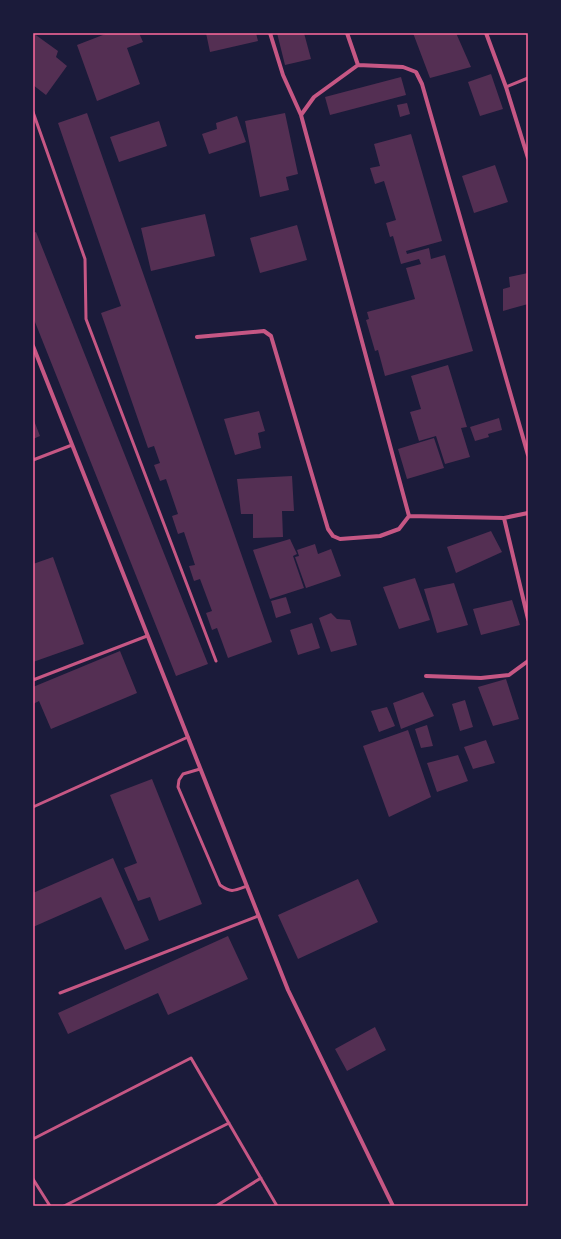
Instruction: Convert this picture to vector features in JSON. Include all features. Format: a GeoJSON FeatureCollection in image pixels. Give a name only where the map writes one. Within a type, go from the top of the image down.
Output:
{"type":"FeatureCollection","features":[{"type":"Feature","properties":{"kind":"street"},"geometry":{"type":"LineString","coordinates":[[270,33],[283,75],[301,115],[409,516]]}},
{"type":"Feature","properties":{"kind":"street"},"geometry":{"type":"LineString","coordinates":[[347,33],[358,65]]}},
{"type":"Feature","properties":{"kind":"street"},"geometry":{"type":"LineString","coordinates":[[486,33],[506,87],[528,158]]}},
{"type":"Feature","properties":{"kind":"street"},"geometry":{"type":"LineString","coordinates":[[301,115],[314,97],[358,65],[403,67],[416,72],[422,84],[528,455]]}},
{"type":"Feature","properties":{"kind":"street"},"geometry":{"type":"LineString","coordinates":[[197,337],[264,331],[271,336],[328,529],[333,536],[340,539],[380,536],[399,529],[409,516]]}},
{"type":"Feature","properties":{"kind":"street"},"geometry":{"type":"LineString","coordinates":[[33,346],[288,990],[393,1206]]}},
{"type":"Feature","properties":{"kind":"street"},"geometry":{"type":"LineString","coordinates":[[409,516],[504,518],[528,513]]}},
{"type":"Feature","properties":{"kind":"street"},"geometry":{"type":"LineString","coordinates":[[504,518],[528,618]]}},
{"type":"Feature","properties":{"kind":"street"},"geometry":{"type":"LineString","coordinates":[[426,676],[481,678],[508,675],[528,661]]}},
{"type":"Feature","properties":{"kind":"lane"},"geometry":{"type":"LineString","coordinates":[[506,87],[528,78]]}},
{"type":"Feature","properties":{"kind":"lane"},"geometry":{"type":"LineString","coordinates":[[33,112],[85,259],[86,319],[216,661]]}},
{"type":"Feature","properties":{"kind":"lane"},"geometry":{"type":"LineString","coordinates":[[33,460],[72,445]]}},
{"type":"Feature","properties":{"kind":"lane"},"geometry":{"type":"LineString","coordinates":[[33,680],[147,636]]}},
{"type":"Feature","properties":{"kind":"lane"},"geometry":{"type":"LineString","coordinates":[[33,807],[188,737]]}},
{"type":"Feature","properties":{"kind":"lane"},"geometry":{"type":"LineString","coordinates":[[200,769],[182,774],[178,787],[220,885],[225,889],[232,891],[247,886]]}},
{"type":"Feature","properties":{"kind":"lane"},"geometry":{"type":"LineString","coordinates":[[60,993],[258,916]]}},
{"type":"Feature","properties":{"kind":"lane"},"geometry":{"type":"LineString","coordinates":[[33,1139],[191,1058],[277,1206]]}},
{"type":"Feature","properties":{"kind":"lane"},"geometry":{"type":"LineString","coordinates":[[64,1206],[229,1123]]}},
{"type":"Feature","properties":{"kind":"lane"},"geometry":{"type":"LineString","coordinates":[[216,1206],[261,1178]]}},
{"type":"Feature","properties":{"kind":"lane"},"geometry":{"type":"LineString","coordinates":[[33,1179],[50,1206]]}},
{"type":"Feature","properties":{"kind":"building"},"geometry":{"type":"Polygon","coordinates":[[[33,33],[58,51],[56,57],[67,66],[46,95],[33,85],[33,33]]]}},
{"type":"Feature","properties":{"kind":"building"},"geometry":{"type":"Polygon","coordinates":[[[108,33],[139,33],[143,42],[127,48],[140,84],[97,101],[77,45],[108,33]]]}},
{"type":"Feature","properties":{"kind":"building"},"geometry":{"type":"Polygon","coordinates":[[[206,33],[256,33],[258,41],[210,52],[206,33]]]}},
{"type":"Feature","properties":{"kind":"building"},"geometry":{"type":"Polygon","coordinates":[[[277,33],[304,33],[311,59],[285,65],[277,33]]]}},
{"type":"Feature","properties":{"kind":"building"},"geometry":{"type":"Polygon","coordinates":[[[413,33],[456,33],[471,67],[430,78],[413,33]]]}},
{"type":"Feature","properties":{"kind":"building"},"geometry":{"type":"Polygon","coordinates":[[[491,74],[503,109],[480,116],[468,82],[491,74]]]}},
{"type":"Feature","properties":{"kind":"building"},"geometry":{"type":"Polygon","coordinates":[[[401,77],[406,95],[330,115],[325,97],[401,77]]]}},
{"type":"Feature","properties":{"kind":"building"},"geometry":{"type":"Polygon","coordinates":[[[407,103],[410,114],[400,117],[397,105],[407,103]]]}},
{"type":"Feature","properties":{"kind":"building"},"geometry":{"type":"Polygon","coordinates":[[[87,113],[272,642],[228,658],[217,628],[212,630],[206,613],[212,611],[200,579],[194,581],[189,566],[195,565],[184,532],[178,534],[172,516],[178,514],[166,479],[160,481],[154,465],[160,463],[154,446],[148,448],[101,313],[121,306],[58,123],[87,113]]]}},
{"type":"Feature","properties":{"kind":"building"},"geometry":{"type":"Polygon","coordinates":[[[285,113],[298,174],[286,177],[289,190],[260,197],[245,121],[285,113]]]}},
{"type":"Feature","properties":{"kind":"building"},"geometry":{"type":"Polygon","coordinates":[[[237,116],[246,142],[209,154],[202,134],[217,129],[216,123],[237,116]]]}},
{"type":"Feature","properties":{"kind":"building"},"geometry":{"type":"Polygon","coordinates":[[[159,121],[167,146],[119,162],[110,137],[159,121]]]}},
{"type":"Feature","properties":{"kind":"building"},"geometry":{"type":"Polygon","coordinates":[[[411,134],[442,241],[406,251],[407,254],[429,248],[431,259],[445,255],[473,351],[385,376],[378,350],[375,351],[366,320],[369,319],[367,312],[415,299],[406,268],[421,264],[419,259],[401,264],[393,236],[390,237],[386,223],[396,220],[384,181],[375,184],[370,168],[380,166],[374,144],[411,134]]]}},
{"type":"Feature","properties":{"kind":"building"},"geometry":{"type":"Polygon","coordinates":[[[495,165],[508,202],[474,213],[462,176],[495,165]]]}},
{"type":"Feature","properties":{"kind":"building"},"geometry":{"type":"Polygon","coordinates":[[[205,214],[215,256],[151,271],[141,228],[205,214]]]}},
{"type":"Feature","properties":{"kind":"building"},"geometry":{"type":"Polygon","coordinates":[[[297,225],[307,260],[260,273],[250,238],[297,225]]]}},
{"type":"Feature","properties":{"kind":"building"},"geometry":{"type":"Polygon","coordinates":[[[36,232],[208,664],[176,676],[33,317],[33,233],[36,232]]]}},
{"type":"Feature","properties":{"kind":"building"},"geometry":{"type":"Polygon","coordinates":[[[528,273],[528,304],[503,311],[503,289],[510,287],[509,277],[528,273]]]}},
{"type":"Feature","properties":{"kind":"building"},"geometry":{"type":"Polygon","coordinates":[[[448,365],[467,427],[461,428],[470,457],[445,464],[436,436],[419,441],[410,412],[421,409],[411,376],[448,365]]]}},
{"type":"Feature","properties":{"kind":"building"},"geometry":{"type":"Polygon","coordinates":[[[259,411],[265,431],[258,433],[261,448],[235,455],[224,419],[259,411]]]}},
{"type":"Feature","properties":{"kind":"building"},"geometry":{"type":"Polygon","coordinates":[[[33,418],[40,436],[33,439],[33,418]]]}},
{"type":"Feature","properties":{"kind":"building"},"geometry":{"type":"Polygon","coordinates":[[[499,418],[502,430],[488,434],[489,437],[475,441],[470,427],[499,418]]]}},
{"type":"Feature","properties":{"kind":"building"},"geometry":{"type":"Polygon","coordinates":[[[434,438],[444,468],[407,479],[398,449],[434,438]]]}},
{"type":"Feature","properties":{"kind":"building"},"geometry":{"type":"Polygon","coordinates":[[[292,476],[294,511],[282,511],[283,537],[253,538],[253,514],[241,514],[237,479],[292,476]]]}},
{"type":"Feature","properties":{"kind":"building"},"geometry":{"type":"Polygon","coordinates":[[[491,531],[502,552],[456,573],[447,547],[491,531]]]}},
{"type":"Feature","properties":{"kind":"building"},"geometry":{"type":"Polygon","coordinates":[[[290,539],[297,554],[293,556],[304,588],[270,599],[253,550],[290,539]]]}},
{"type":"Feature","properties":{"kind":"building"},"geometry":{"type":"Polygon","coordinates":[[[315,544],[318,554],[331,549],[341,576],[306,588],[295,557],[299,556],[297,550],[315,544]]]}},
{"type":"Feature","properties":{"kind":"building"},"geometry":{"type":"Polygon","coordinates":[[[53,557],[84,644],[33,662],[33,564],[53,557]]]}},
{"type":"Feature","properties":{"kind":"building"},"geometry":{"type":"Polygon","coordinates":[[[415,578],[430,620],[399,629],[383,587],[415,578]]]}},
{"type":"Feature","properties":{"kind":"building"},"geometry":{"type":"Polygon","coordinates":[[[454,583],[468,625],[437,633],[424,589],[454,583]]]}},
{"type":"Feature","properties":{"kind":"building"},"geometry":{"type":"Polygon","coordinates":[[[286,597],[291,613],[276,618],[271,601],[286,597]]]}},
{"type":"Feature","properties":{"kind":"building"},"geometry":{"type":"Polygon","coordinates":[[[512,600],[520,625],[481,635],[473,609],[512,600]]]}},
{"type":"Feature","properties":{"kind":"building"},"geometry":{"type":"Polygon","coordinates":[[[331,613],[337,619],[350,620],[357,645],[331,652],[319,618],[331,613]]]}},
{"type":"Feature","properties":{"kind":"building"},"geometry":{"type":"Polygon","coordinates":[[[312,623],[320,648],[298,655],[290,630],[312,623]]]}},
{"type":"Feature","properties":{"kind":"building"},"geometry":{"type":"Polygon","coordinates":[[[120,651],[137,693],[51,729],[39,701],[33,704],[33,687],[120,651]]]}},
{"type":"Feature","properties":{"kind":"building"},"geometry":{"type":"Polygon","coordinates":[[[506,679],[519,719],[493,726],[478,687],[506,679]]]}},
{"type":"Feature","properties":{"kind":"building"},"geometry":{"type":"Polygon","coordinates":[[[423,692],[434,716],[401,729],[393,703],[423,692]]]}},
{"type":"Feature","properties":{"kind":"building"},"geometry":{"type":"Polygon","coordinates":[[[465,700],[473,727],[460,731],[452,704],[465,700]]]}},
{"type":"Feature","properties":{"kind":"building"},"geometry":{"type":"Polygon","coordinates":[[[387,707],[395,726],[379,732],[371,711],[387,707]]]}},
{"type":"Feature","properties":{"kind":"building"},"geometry":{"type":"Polygon","coordinates":[[[427,725],[433,746],[421,748],[415,729],[427,725]]]}},
{"type":"Feature","properties":{"kind":"building"},"geometry":{"type":"Polygon","coordinates":[[[408,730],[431,797],[389,817],[363,746],[408,730]]]}},
{"type":"Feature","properties":{"kind":"building"},"geometry":{"type":"Polygon","coordinates":[[[486,740],[495,763],[473,769],[464,747],[486,740]]]}},
{"type":"Feature","properties":{"kind":"building"},"geometry":{"type":"Polygon","coordinates":[[[458,755],[468,781],[437,792],[427,763],[458,755]]]}},
{"type":"Feature","properties":{"kind":"building"},"geometry":{"type":"Polygon","coordinates":[[[152,779],[202,904],[159,921],[150,897],[138,901],[124,868],[137,863],[110,795],[152,779]]]}},
{"type":"Feature","properties":{"kind":"building"},"geometry":{"type":"Polygon","coordinates":[[[113,858],[149,940],[125,950],[101,897],[33,927],[33,893],[113,858]]]}},
{"type":"Feature","properties":{"kind":"building"},"geometry":{"type":"Polygon","coordinates":[[[358,879],[378,922],[298,959],[278,915],[358,879]]]}},
{"type":"Feature","properties":{"kind":"building"},"geometry":{"type":"Polygon","coordinates":[[[228,936],[248,979],[168,1015],[158,993],[68,1034],[58,1013],[228,936]]]}},
{"type":"Feature","properties":{"kind":"building"},"geometry":{"type":"Polygon","coordinates":[[[375,1027],[386,1050],[347,1071],[335,1049],[375,1027]]]}}]}
